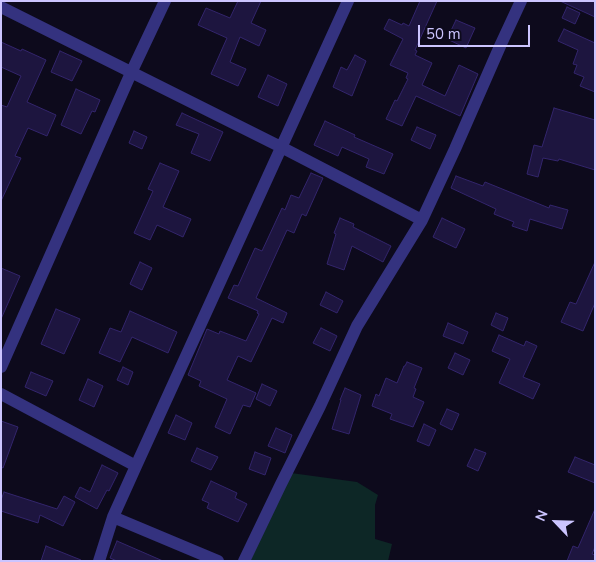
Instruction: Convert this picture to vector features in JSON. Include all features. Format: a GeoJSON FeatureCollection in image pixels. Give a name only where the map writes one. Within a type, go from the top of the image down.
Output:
{"type":"FeatureCollection","features":[{"type":"Feature","properties":{"kind":"street"},"geometry":{"type":"LineString","coordinates":[[1,367],[165,1]]}},
{"type":"Feature","properties":{"kind":"street"},"geometry":{"type":"LineString","coordinates":[[99,561],[113,518],[136,466],[348,1]]}},
{"type":"Feature","properties":{"kind":"street"},"geometry":{"type":"LineString","coordinates":[[244,561],[357,326],[422,220],[456,149],[521,1]]}},
{"type":"Feature","properties":{"kind":"street"},"geometry":{"type":"LineString","coordinates":[[1,7],[422,220]]}},
{"type":"Feature","properties":{"kind":"street"},"geometry":{"type":"LineString","coordinates":[[1,394],[136,466]]}},
{"type":"Feature","properties":{"kind":"street"},"geometry":{"type":"LineString","coordinates":[[113,518],[218,561]]}},
{"type":"Feature","properties":{"kind":"green space"},"geometry":{"type":"Polygon","coordinates":[[[291,473],[357,482],[378,495],[375,505],[375,539],[392,544],[388,561],[250,561],[291,473]]]}},
{"type":"Feature","properties":{"kind":"building"},"geometry":{"type":"Polygon","coordinates":[[[238,1],[261,1],[251,23],[266,30],[259,46],[240,37],[230,62],[246,69],[238,86],[211,74],[227,38],[198,25],[206,8],[230,18],[238,1]]]}},
{"type":"Feature","properties":{"kind":"building"},"geometry":{"type":"Polygon","coordinates":[[[420,1],[437,1],[415,50],[417,51],[415,55],[432,63],[422,85],[445,96],[459,65],[478,74],[460,116],[416,96],[402,126],[386,119],[408,79],[406,78],[408,73],[390,65],[403,39],[384,29],[389,19],[409,26],[420,1]]]}},
{"type":"Feature","properties":{"kind":"building"},"geometry":{"type":"Polygon","coordinates":[[[560,1],[595,1],[595,17],[560,1]]]}},
{"type":"Feature","properties":{"kind":"building"},"geometry":{"type":"Polygon","coordinates":[[[567,7],[580,13],[575,24],[562,18],[567,7]]]}},
{"type":"Feature","properties":{"kind":"building"},"geometry":{"type":"Polygon","coordinates":[[[456,20],[475,28],[466,48],[447,39],[456,20]]]}},
{"type":"Feature","properties":{"kind":"building"},"geometry":{"type":"Polygon","coordinates":[[[564,29],[595,43],[595,92],[580,86],[584,77],[574,73],[577,65],[573,64],[578,50],[558,41],[564,29]]]}},
{"type":"Feature","properties":{"kind":"building"},"geometry":{"type":"Polygon","coordinates":[[[1,42],[46,60],[27,102],[56,115],[47,136],[28,128],[15,156],[21,158],[1,201],[1,105],[7,107],[21,76],[1,67],[1,42]]]}},
{"type":"Feature","properties":{"kind":"building"},"geometry":{"type":"Polygon","coordinates":[[[60,51],[82,61],[72,81],[51,72],[60,51]]]}},
{"type":"Feature","properties":{"kind":"building"},"geometry":{"type":"Polygon","coordinates":[[[355,55],[366,61],[352,96],[333,87],[341,67],[347,70],[355,55]]]}},
{"type":"Feature","properties":{"kind":"building"},"geometry":{"type":"Polygon","coordinates":[[[268,75],[287,84],[278,106],[258,97],[268,75]]]}},
{"type":"Feature","properties":{"kind":"building"},"geometry":{"type":"Polygon","coordinates":[[[76,89],[100,100],[95,112],[92,111],[81,134],[61,125],[76,89]]]}},
{"type":"Feature","properties":{"kind":"building"},"geometry":{"type":"Polygon","coordinates":[[[554,108],[595,120],[595,170],[559,159],[558,161],[543,158],[538,177],[527,174],[534,145],[542,147],[554,108]]]}},
{"type":"Feature","properties":{"kind":"building"},"geometry":{"type":"Polygon","coordinates":[[[182,113],[223,132],[210,161],[191,153],[199,134],[176,125],[182,113]]]}},
{"type":"Feature","properties":{"kind":"building"},"geometry":{"type":"Polygon","coordinates":[[[325,121],[355,135],[354,137],[393,154],[384,174],[366,167],[369,159],[342,147],[338,156],[314,145],[325,121]]]}},
{"type":"Feature","properties":{"kind":"building"},"geometry":{"type":"Polygon","coordinates":[[[417,127],[436,135],[430,149],[411,140],[417,127]]]}},
{"type":"Feature","properties":{"kind":"building"},"geometry":{"type":"Polygon","coordinates":[[[134,131],[147,137],[142,149],[129,143],[134,131]]]}},
{"type":"Feature","properties":{"kind":"building"},"geometry":{"type":"Polygon","coordinates":[[[160,163],[179,171],[163,207],[191,219],[183,237],[157,225],[150,240],[134,233],[153,191],[148,189],[160,163]]]}},
{"type":"Feature","properties":{"kind":"building"},"geometry":{"type":"Polygon","coordinates":[[[311,173],[323,178],[306,216],[302,214],[294,233],[287,230],[256,298],[287,313],[283,323],[272,318],[251,362],[238,356],[227,380],[256,393],[250,407],[243,405],[230,434],[215,427],[227,399],[199,386],[201,381],[188,375],[207,329],[219,334],[220,331],[246,341],[259,314],[257,313],[258,311],[228,298],[234,285],[238,286],[255,248],[262,251],[282,208],[285,210],[291,195],[299,198],[311,173]]]}},
{"type":"Feature","properties":{"kind":"building"},"geometry":{"type":"Polygon","coordinates":[[[456,176],[483,186],[485,182],[549,208],[550,205],[568,210],[562,229],[530,219],[527,231],[512,226],[514,222],[494,214],[496,209],[451,188],[456,176]]]}},
{"type":"Feature","properties":{"kind":"building"},"geometry":{"type":"Polygon","coordinates":[[[340,218],[354,224],[353,227],[391,246],[383,262],[352,246],[344,270],[327,264],[336,234],[334,233],[340,218]]]}},
{"type":"Feature","properties":{"kind":"building"},"geometry":{"type":"Polygon","coordinates":[[[442,218],[465,229],[456,248],[433,237],[442,218]]]}},
{"type":"Feature","properties":{"kind":"building"},"geometry":{"type":"Polygon","coordinates":[[[140,262],[152,268],[142,290],[130,284],[140,262]]]}},
{"type":"Feature","properties":{"kind":"building"},"geometry":{"type":"Polygon","coordinates":[[[595,262],[595,303],[583,331],[561,322],[570,302],[576,304],[595,262]]]}},
{"type":"Feature","properties":{"kind":"building"},"geometry":{"type":"Polygon","coordinates":[[[1,268],[20,276],[1,319],[1,268]]]}},
{"type":"Feature","properties":{"kind":"building"},"geometry":{"type":"Polygon","coordinates":[[[326,292],[343,301],[337,313],[320,305],[326,292]]]}},
{"type":"Feature","properties":{"kind":"building"},"geometry":{"type":"Polygon","coordinates":[[[56,309],[80,319],[64,354],[41,344],[56,309]]]}},
{"type":"Feature","properties":{"kind":"building"},"geometry":{"type":"Polygon","coordinates":[[[130,311],[177,332],[168,353],[132,337],[120,362],[99,353],[110,328],[121,332],[130,311]]]}},
{"type":"Feature","properties":{"kind":"building"},"geometry":{"type":"Polygon","coordinates":[[[496,313],[508,318],[503,331],[491,325],[496,313]]]}},
{"type":"Feature","properties":{"kind":"building"},"geometry":{"type":"Polygon","coordinates":[[[448,323],[468,332],[463,344],[443,336],[448,323]]]}},
{"type":"Feature","properties":{"kind":"building"},"geometry":{"type":"Polygon","coordinates":[[[321,328],[337,336],[330,351],[313,343],[321,328]]]}},
{"type":"Feature","properties":{"kind":"building"},"geometry":{"type":"Polygon","coordinates":[[[499,335],[524,346],[526,341],[537,346],[523,377],[540,384],[533,399],[499,383],[510,359],[492,351],[499,335]]]}},
{"type":"Feature","properties":{"kind":"building"},"geometry":{"type":"Polygon","coordinates":[[[455,353],[470,360],[463,375],[448,368],[455,353]]]}},
{"type":"Feature","properties":{"kind":"building"},"geometry":{"type":"Polygon","coordinates":[[[407,362],[422,368],[414,388],[416,389],[413,397],[424,402],[413,427],[390,419],[392,414],[372,406],[376,394],[379,396],[386,378],[397,383],[407,362]]]}},
{"type":"Feature","properties":{"kind":"building"},"geometry":{"type":"Polygon","coordinates":[[[123,367],[133,372],[128,385],[117,380],[123,367]]]}},
{"type":"Feature","properties":{"kind":"building"},"geometry":{"type":"Polygon","coordinates":[[[31,372],[53,381],[46,396],[25,387],[31,372]]]}},
{"type":"Feature","properties":{"kind":"building"},"geometry":{"type":"Polygon","coordinates":[[[88,379],[103,386],[94,407],[79,400],[88,379]]]}},
{"type":"Feature","properties":{"kind":"building"},"geometry":{"type":"Polygon","coordinates":[[[262,384],[277,391],[270,406],[256,399],[262,384]]]}},
{"type":"Feature","properties":{"kind":"building"},"geometry":{"type":"Polygon","coordinates":[[[345,388],[361,395],[349,434],[332,429],[345,388]]]}},
{"type":"Feature","properties":{"kind":"building"},"geometry":{"type":"Polygon","coordinates":[[[447,409],[459,414],[452,430],[440,424],[447,409]]]}},
{"type":"Feature","properties":{"kind":"building"},"geometry":{"type":"Polygon","coordinates":[[[176,415],[192,423],[185,440],[168,433],[176,415]]]}},
{"type":"Feature","properties":{"kind":"building"},"geometry":{"type":"Polygon","coordinates":[[[1,421],[18,427],[3,468],[1,467],[1,421]]]}},
{"type":"Feature","properties":{"kind":"building"},"geometry":{"type":"Polygon","coordinates":[[[424,424],[436,430],[429,446],[417,441],[424,424]]]}},
{"type":"Feature","properties":{"kind":"building"},"geometry":{"type":"Polygon","coordinates":[[[276,428],[292,435],[285,453],[268,446],[276,428]]]}},
{"type":"Feature","properties":{"kind":"building"},"geometry":{"type":"Polygon","coordinates":[[[197,448],[218,457],[211,470],[191,461],[197,448]]]}},
{"type":"Feature","properties":{"kind":"building"},"geometry":{"type":"Polygon","coordinates":[[[475,449],[486,453],[478,471],[467,466],[475,449]]]}},
{"type":"Feature","properties":{"kind":"building"},"geometry":{"type":"Polygon","coordinates":[[[255,452],[271,458],[265,475],[249,469],[255,452]]]}},
{"type":"Feature","properties":{"kind":"building"},"geometry":{"type":"Polygon","coordinates":[[[575,457],[595,465],[595,483],[568,472],[575,457]]]}},
{"type":"Feature","properties":{"kind":"building"},"geometry":{"type":"Polygon","coordinates":[[[102,465],[118,473],[97,509],[75,497],[80,487],[90,492],[102,465]]]}},
{"type":"Feature","properties":{"kind":"building"},"geometry":{"type":"Polygon","coordinates":[[[211,481],[237,493],[235,498],[247,504],[238,522],[207,508],[209,503],[202,500],[211,481]]]}},
{"type":"Feature","properties":{"kind":"building"},"geometry":{"type":"Polygon","coordinates":[[[4,492],[57,509],[64,496],[75,502],[63,526],[40,515],[38,523],[1,511],[1,500],[4,492]]]}},
{"type":"Feature","properties":{"kind":"building"},"geometry":{"type":"Polygon","coordinates":[[[595,509],[595,547],[592,554],[595,555],[595,561],[567,561],[573,546],[578,548],[595,509]]]}},
{"type":"Feature","properties":{"kind":"building"},"geometry":{"type":"Polygon","coordinates":[[[117,541],[163,561],[117,561],[110,558],[117,541]]]}},
{"type":"Feature","properties":{"kind":"building"},"geometry":{"type":"Polygon","coordinates":[[[46,546],[81,560],[41,561],[46,546]]]}}]}
